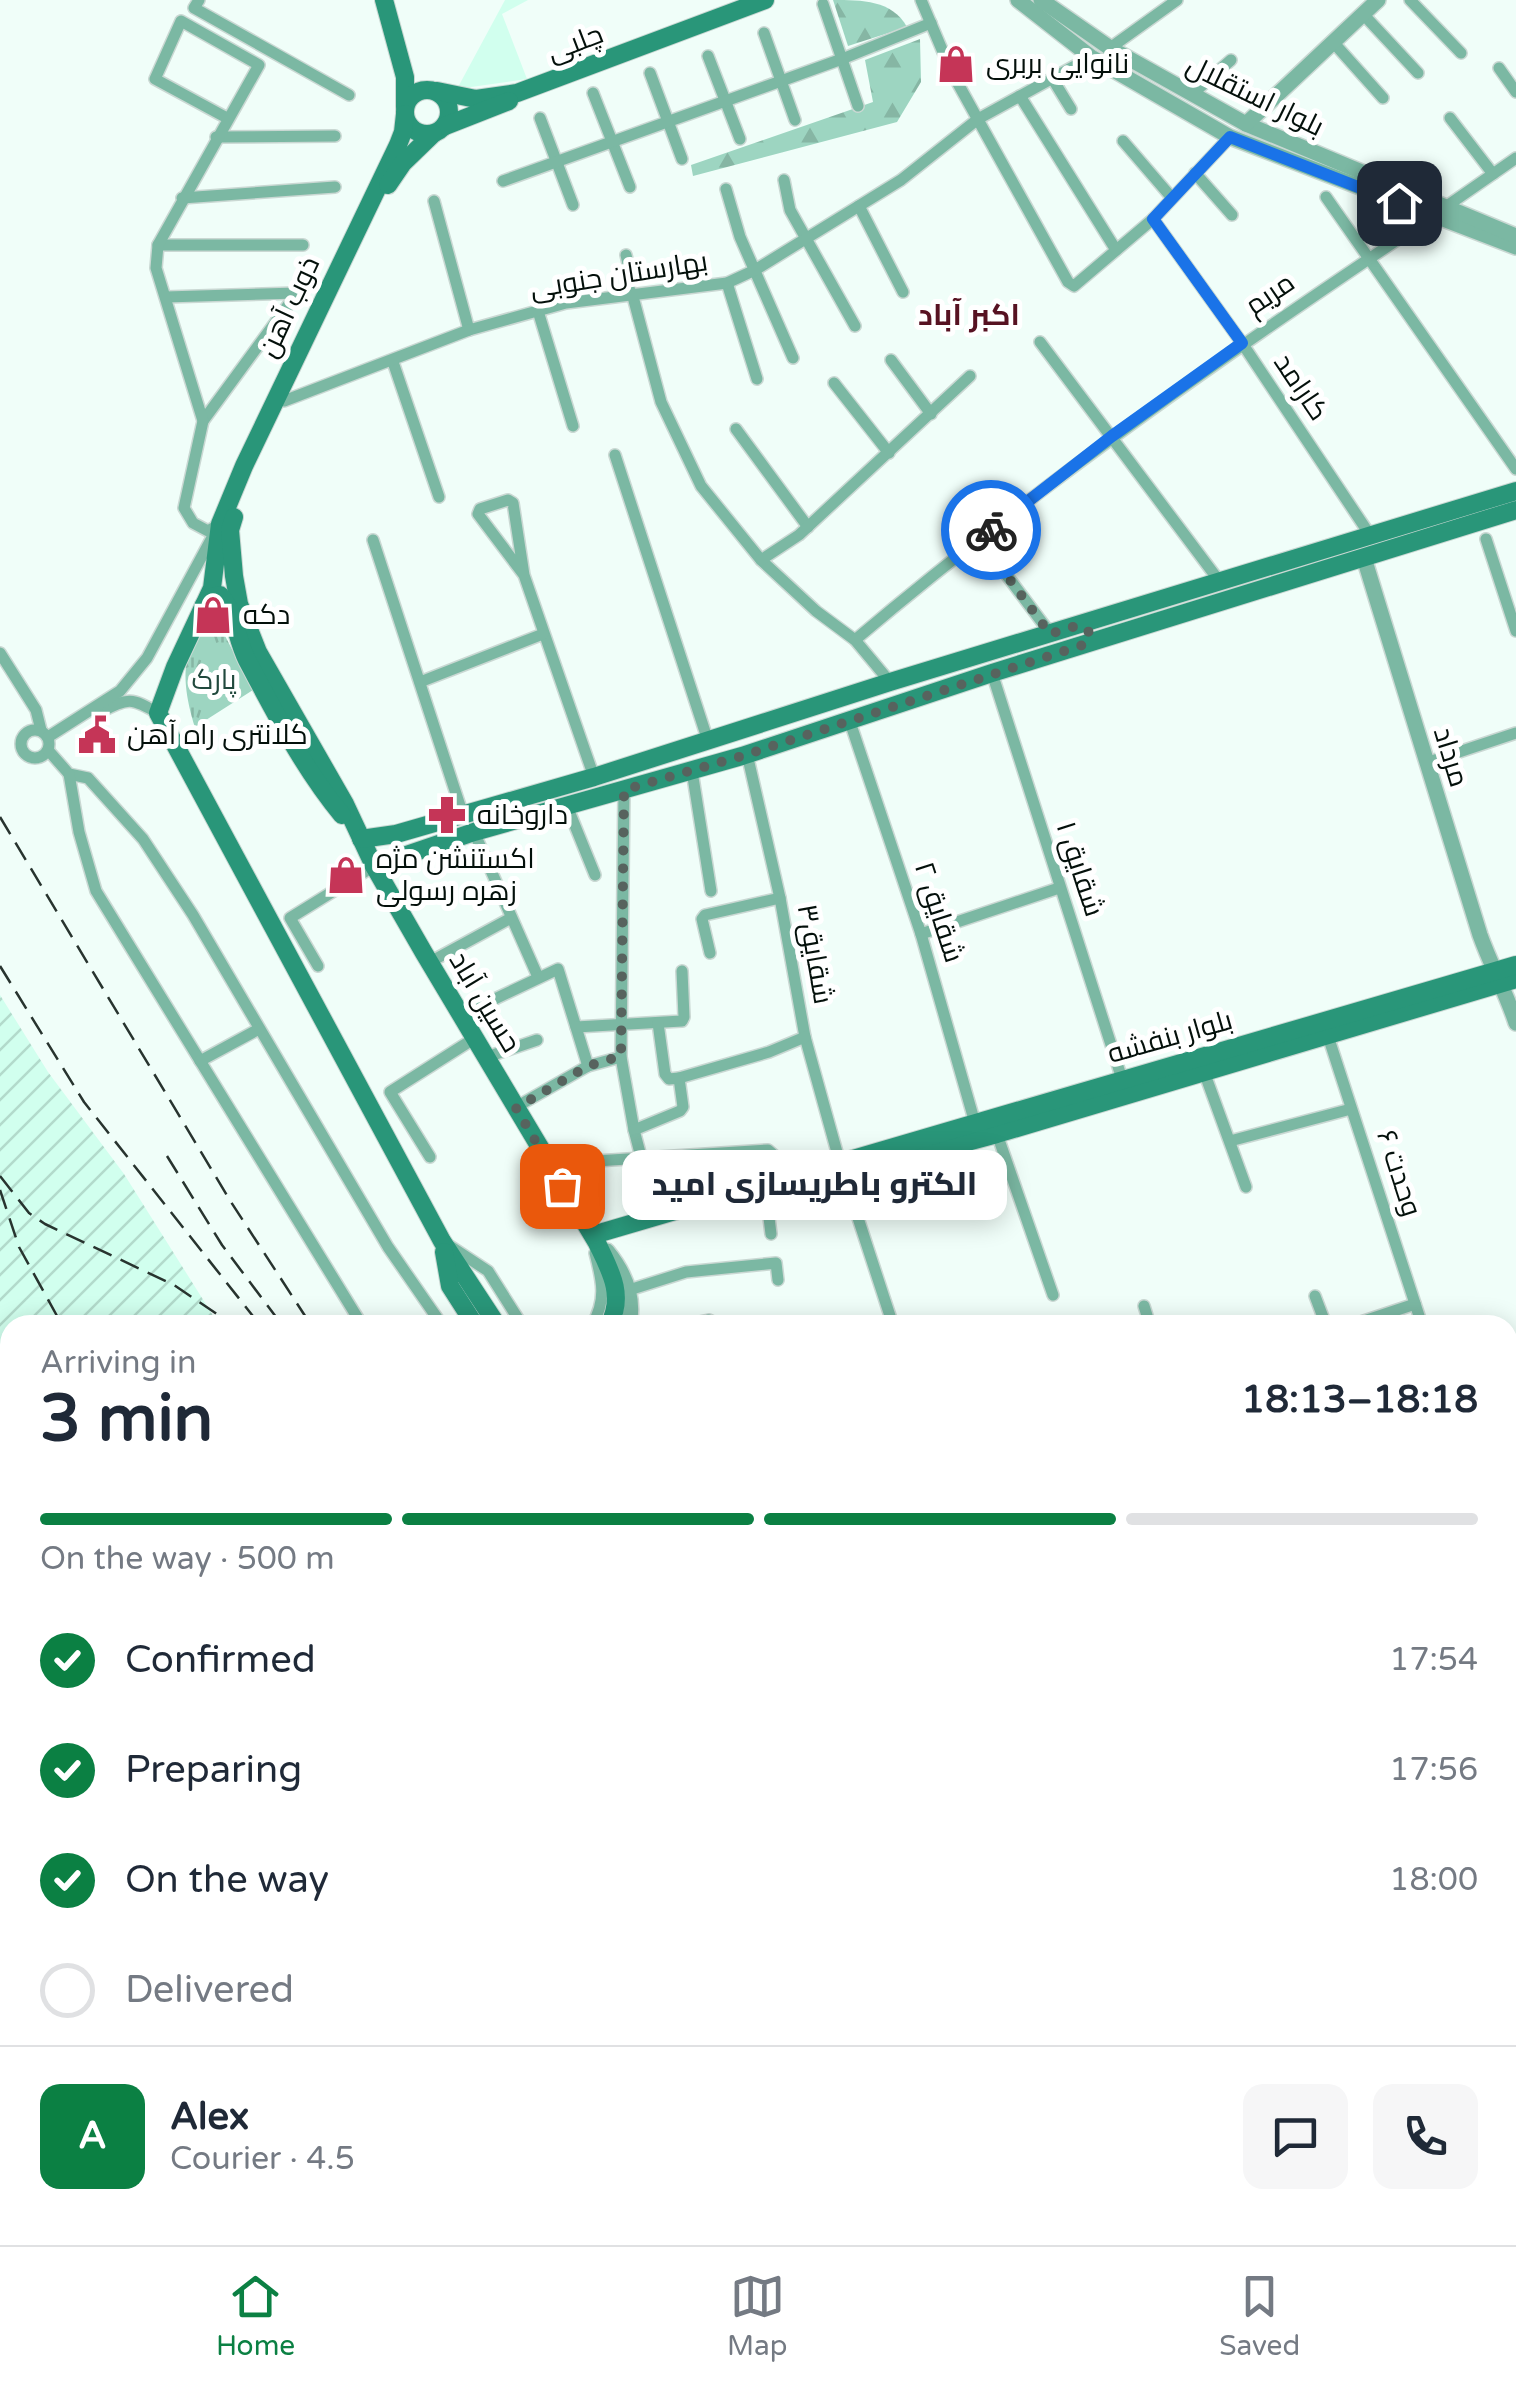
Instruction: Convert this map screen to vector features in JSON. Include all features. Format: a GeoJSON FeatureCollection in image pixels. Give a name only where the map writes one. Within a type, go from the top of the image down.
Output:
{"type":"FeatureCollection","features":[{"type":"Feature","properties":{"kind":"main road","name":"ذوب آهن"},"geometry":{"type":"LineString","coordinates":[[225,527],[403,132],[405,77],[384,0]]}},
{"type":"Feature","properties":{"kind":"main road","name":"چلبی"},"geometry":{"type":"LineString","coordinates":[[517,93],[764,0]]}},
{"type":"Feature","properties":{"kind":"main road"},"geometry":{"type":"LineString","coordinates":[[418,91],[476,99],[517,93],[503,104],[439,130],[414,130],[405,111],[418,91]]}},
{"type":"Feature","properties":{"kind":"main road"},"geometry":{"type":"LineString","coordinates":[[437,92],[449,107],[439,130]]}},
{"type":"Feature","properties":{"kind":"main road","name":"ذوب آهن"},"geometry":{"type":"LineString","coordinates":[[280,399],[380,198],[404,162],[439,130]]}},
{"type":"Feature","properties":{"kind":"main road"},"geometry":{"type":"LineString","coordinates":[[374,866],[474,832],[723,762],[1086,644],[1112,626],[1220,582],[1516,491]]}},
{"type":"Feature","properties":{"kind":"main road"},"geometry":{"type":"LineString","coordinates":[[361,839],[396,834],[594,777],[1079,625],[1112,626],[1364,558],[1516,510]]}},
{"type":"Feature","properties":{"kind":"main road"},"geometry":{"type":"LineString","coordinates":[[225,527],[216,573],[158,713],[442,1241],[490,1315]]}},
{"type":"Feature","properties":{"kind":"main road","name":"حسین آباد"},"geometry":{"type":"LineString","coordinates":[[225,527],[239,604],[258,652],[345,804],[374,866],[593,1236],[616,1284],[613,1315]]}},
{"type":"Feature","properties":{"kind":"main road","name":"حسین آباد"},"geometry":{"type":"LineString","coordinates":[[203,606],[211,597],[220,595],[228,604],[244,656],[318,786],[361,839]]}},
{"type":"Feature","properties":{"kind":"main road"},"geometry":{"type":"LineString","coordinates":[[1079,625],[1089,632],[1086,644]]}},
{"type":"Feature","properties":{"kind":"main road"},"geometry":{"type":"LineString","coordinates":[[737,732],[734,742],[744,755]]}},
{"type":"Feature","properties":{"kind":"main road"},"geometry":{"type":"LineString","coordinates":[[713,740],[726,746],[723,762]]}},
{"type":"Feature","properties":{"kind":"main road"},"geometry":{"type":"LineString","coordinates":[[396,834],[396,852],[404,857]]}},
{"type":"Feature","properties":{"kind":"main road","name":"بلوار بنفشه"},"geometry":{"type":"LineString","coordinates":[[593,1236],[772,1182],[842,1169],[922,1146],[997,1134],[1202,1065],[1504,977],[1516,966]]}},
{"type":"Feature","properties":{"kind":"main road","name":"بلوار بنفشه"},"geometry":{"type":"LineString","coordinates":[[922,1146],[975,1123],[1122,1079],[1202,1065]]}},
{"type":"Feature","properties":{"kind":"main road"},"geometry":{"type":"LineString","coordinates":[[442,1241],[450,1286],[469,1315]]}},
{"type":"Feature","properties":{"kind":"street"},"geometry":{"type":"LineString","coordinates":[[199,0],[194,8],[349,95]]}},
{"type":"Feature","properties":{"kind":"street"},"geometry":{"type":"LineString","coordinates":[[921,0],[950,71],[1068,282],[1074,286],[1153,219],[1230,137]]}},
{"type":"Feature","properties":{"kind":"street","name":"بلوار استقلال"},"geometry":{"type":"LineString","coordinates":[[1018,0],[1091,57],[1230,137],[1516,236]]}},
{"type":"Feature","properties":{"kind":"street","name":"بلوار استقلال"},"geometry":{"type":"LineString","coordinates":[[1041,0],[1110,48],[1246,124],[1516,248]]}},
{"type":"Feature","properties":{"kind":"street"},"geometry":{"type":"LineString","coordinates":[[1246,124],[1378,0]]}},
{"type":"Feature","properties":{"kind":"street"},"geometry":{"type":"LineString","coordinates":[[1410,0],[1460,53]]}},
{"type":"Feature","properties":{"kind":"street"},"geometry":{"type":"LineString","coordinates":[[1110,48],[1172,1]]}},
{"type":"Feature","properties":{"kind":"street"},"geometry":{"type":"LineString","coordinates":[[823,4],[858,106]]}},
{"type":"Feature","properties":{"kind":"street"},"geometry":{"type":"LineString","coordinates":[[1363,14],[1418,73]]}},
{"type":"Feature","properties":{"kind":"street"},"geometry":{"type":"LineString","coordinates":[[203,421],[156,268],[158,244],[260,65],[181,21],[155,78],[227,118]]}},
{"type":"Feature","properties":{"kind":"street"},"geometry":{"type":"LineString","coordinates":[[503,181],[931,23]]}},
{"type":"Feature","properties":{"kind":"street"},"geometry":{"type":"LineString","coordinates":[[764,33],[795,120]]}},
{"type":"Feature","properties":{"kind":"street"},"geometry":{"type":"LineString","coordinates":[[1333,42],[1383,98]]}},
{"type":"Feature","properties":{"kind":"street"},"geometry":{"type":"LineString","coordinates":[[708,56],[740,139]]}},
{"type":"Feature","properties":{"kind":"street","name":"بهارستان جنوبی"},"geometry":{"type":"LineString","coordinates":[[280,399],[394,362],[469,330],[566,303],[727,283],[901,180],[978,120],[1091,57]]}},
{"type":"Feature","properties":{"kind":"street"},"geometry":{"type":"LineString","coordinates":[[1191,95],[1231,60]]}},
{"type":"Feature","properties":{"kind":"street"},"geometry":{"type":"LineString","coordinates":[[1499,68],[1516,92]]}},
{"type":"Feature","properties":{"kind":"street"},"geometry":{"type":"LineString","coordinates":[[650,73],[682,159]]}},
{"type":"Feature","properties":{"kind":"street"},"geometry":{"type":"LineString","coordinates":[[1052,78],[1070,110]]}},
{"type":"Feature","properties":{"kind":"street"},"geometry":{"type":"LineString","coordinates":[[593,93],[630,186]]}},
{"type":"Feature","properties":{"kind":"street"},"geometry":{"type":"LineString","coordinates":[[1020,96],[1116,250]]}},
{"type":"Feature","properties":{"kind":"street"},"geometry":{"type":"LineString","coordinates":[[540,118],[573,205]]}},
{"type":"Feature","properties":{"kind":"street"},"geometry":{"type":"LineString","coordinates":[[1450,118],[1493,174]]}},
{"type":"Feature","properties":{"kind":"street"},"geometry":{"type":"LineString","coordinates":[[216,137],[335,136]]}},
{"type":"Feature","properties":{"kind":"street"},"geometry":{"type":"LineString","coordinates":[[1123,141],[1172,198]]}},
{"type":"Feature","properties":{"kind":"street","name":"مریم"},"geometry":{"type":"LineString","coordinates":[[854,640],[1112,436],[1516,158]]}},
{"type":"Feature","properties":{"kind":"street"},"geometry":{"type":"LineString","coordinates":[[1196,174],[1232,215]]}},
{"type":"Feature","properties":{"kind":"street"},"geometry":{"type":"LineString","coordinates":[[784,180],[790,210],[855,326]]}},
{"type":"Feature","properties":{"kind":"street"},"geometry":{"type":"LineString","coordinates":[[182,198],[335,187]]}},
{"type":"Feature","properties":{"kind":"street"},"geometry":{"type":"LineString","coordinates":[[726,189],[740,237],[793,358]]}},
{"type":"Feature","properties":{"kind":"street"},"geometry":{"type":"LineString","coordinates":[[1326,197],[1516,469]]}},
{"type":"Feature","properties":{"kind":"street"},"geometry":{"type":"LineString","coordinates":[[434,201],[469,330]]}},
{"type":"Feature","properties":{"kind":"street"},"geometry":{"type":"LineString","coordinates":[[859,206],[903,292]]}},
{"type":"Feature","properties":{"kind":"street","name":"کارامد"},"geometry":{"type":"LineString","coordinates":[[1153,219],[1242,343],[1370,536]]}},
{"type":"Feature","properties":{"kind":"street"},"geometry":{"type":"LineString","coordinates":[[158,244],[304,245]]}},
{"type":"Feature","properties":{"kind":"street"},"geometry":{"type":"LineString","coordinates":[[626,255],[630,294],[661,402],[702,486],[762,560],[816,611],[854,640],[890,682]]}},
{"type":"Feature","properties":{"kind":"street"},"geometry":{"type":"LineString","coordinates":[[727,283],[757,379]]}},
{"type":"Feature","properties":{"kind":"street"},"geometry":{"type":"LineString","coordinates":[[166,297],[297,294],[203,421],[184,508],[194,523],[208,531],[225,527]]}},
{"type":"Feature","properties":{"kind":"street"},"geometry":{"type":"LineString","coordinates":[[538,312],[573,426]]}},
{"type":"Feature","properties":{"kind":"street"},"geometry":{"type":"LineString","coordinates":[[1040,342],[1220,582]]}},
{"type":"Feature","properties":{"kind":"street"},"geometry":{"type":"LineString","coordinates":[[892,360],[931,414]]}},
{"type":"Feature","properties":{"kind":"street"},"geometry":{"type":"LineString","coordinates":[[394,362],[439,497]]}},
{"type":"Feature","properties":{"kind":"street"},"geometry":{"type":"LineString","coordinates":[[762,560],[808,527],[970,376]]}},
{"type":"Feature","properties":{"kind":"street"},"geometry":{"type":"LineString","coordinates":[[834,382],[890,453]]}},
{"type":"Feature","properties":{"kind":"street"},"geometry":{"type":"LineString","coordinates":[[736,429],[808,527]]}},
{"type":"Feature","properties":{"kind":"street"},"geometry":{"type":"LineString","coordinates":[[615,454],[713,740]]}},
{"type":"Feature","properties":{"kind":"street"},"geometry":{"type":"LineString","coordinates":[[524,575],[478,514],[480,509],[508,500],[513,503],[524,575],[594,777]]}},
{"type":"Feature","properties":{"kind":"street"},"geometry":{"type":"LineString","coordinates":[[47,740],[120,690],[147,658],[225,527]]}},
{"type":"Feature","properties":{"kind":"street"},"geometry":{"type":"LineString","coordinates":[[984,535],[996,561],[1050,634]]}},
{"type":"Feature","properties":{"kind":"street"},"geometry":{"type":"LineString","coordinates":[[373,540],[463,815]]}},
{"type":"Feature","properties":{"kind":"street"},"geometry":{"type":"LineString","coordinates":[[1486,540],[1516,631]]}},
{"type":"Feature","properties":{"kind":"street","name":"مرداد"},"geometry":{"type":"LineString","coordinates":[[1364,558],[1426,763],[1504,977],[1516,1022]]}},
{"type":"Feature","properties":{"kind":"street"},"geometry":{"type":"LineString","coordinates":[[420,682],[544,634]]}},
{"type":"Feature","properties":{"kind":"street"},"geometry":{"type":"LineString","coordinates":[[0,653],[36,710],[47,740],[69,774],[79,832],[96,891],[356,1315]]}},
{"type":"Feature","properties":{"kind":"street","name":"شقایق ۱"},"geometry":{"type":"LineString","coordinates":[[992,673],[1122,1079]]}},
{"type":"Feature","properties":{"kind":"street"},"geometry":{"type":"LineString","coordinates":[[47,740],[123,700],[138,702],[158,713]]}},
{"type":"Feature","properties":{"kind":"street","name":"شقایق ۲"},"geometry":{"type":"LineString","coordinates":[[849,719],[921,934],[975,1123]]}},
{"type":"Feature","properties":{"kind":"street"},"geometry":{"type":"LineString","coordinates":[[1426,763],[1516,733]]}},
{"type":"Feature","properties":{"kind":"street","name":"شقایق۳"},"geometry":{"type":"LineString","coordinates":[[744,755],[780,898],[805,1037],[842,1169],[890,1315]]}},
{"type":"Feature","properties":{"kind":"street"},"geometry":{"type":"LineString","coordinates":[[692,771],[711,891]]}},
{"type":"Feature","properties":{"kind":"street"},"geometry":{"type":"LineString","coordinates":[[69,774],[88,778],[143,839],[193,916],[388,1247],[435,1315]]}},
{"type":"Feature","properties":{"kind":"street"},"geometry":{"type":"LineString","coordinates":[[624,790],[621,1056],[634,1130],[656,1214]]}},
{"type":"Feature","properties":{"kind":"street"},"geometry":{"type":"LineString","coordinates":[[568,806],[595,875]]}},
{"type":"Feature","properties":{"kind":"street"},"geometry":{"type":"LineString","coordinates":[[474,832],[538,977]]}},
{"type":"Feature","properties":{"kind":"street"},"geometry":{"type":"LineString","coordinates":[[318,966],[290,918],[374,866]]}},
{"type":"Feature","properties":{"kind":"street"},"geometry":{"type":"LineString","coordinates":[[921,934],[1059,888]]}},
{"type":"Feature","properties":{"kind":"street"},"geometry":{"type":"LineString","coordinates":[[710,953],[702,919],[705,915],[780,898]]}},
{"type":"Feature","properties":{"kind":"street"},"geometry":{"type":"LineString","coordinates":[[430,962],[511,918]]}},
{"type":"Feature","properties":{"kind":"street"},"geometry":{"type":"LineString","coordinates":[[461,1015],[558,968],[588,1066]]}},
{"type":"Feature","properties":{"kind":"street"},"geometry":{"type":"LineString","coordinates":[[576,1027],[684,1020],[682,970]]}},
{"type":"Feature","properties":{"kind":"street"},"geometry":{"type":"LineString","coordinates":[[658,1023],[665,1074],[670,1078],[769,1052],[805,1037]]}},
{"type":"Feature","properties":{"kind":"street","name":"وحدت ۶"},"geometry":{"type":"LineString","coordinates":[[1326,1029],[1419,1315]]}},
{"type":"Feature","properties":{"kind":"street"},"geometry":{"type":"LineString","coordinates":[[200,1061],[259,1030]]}},
{"type":"Feature","properties":{"kind":"street"},"geometry":{"type":"LineString","coordinates":[[430,1158],[390,1092],[476,1038]]}},
{"type":"Feature","properties":{"kind":"street"},"geometry":{"type":"LineString","coordinates":[[487,1057],[537,1040]]}},
{"type":"Feature","properties":{"kind":"street"},"geometry":{"type":"LineString","coordinates":[[516,1108],[588,1066],[621,1056]]}},
{"type":"Feature","properties":{"kind":"street"},"geometry":{"type":"LineString","coordinates":[[1202,1065],[1246,1187]]}},
{"type":"Feature","properties":{"kind":"street"},"geometry":{"type":"LineString","coordinates":[[634,1130],[682,1110],[679,1078]]}},
{"type":"Feature","properties":{"kind":"street"},"geometry":{"type":"LineString","coordinates":[[1230,1142],[1352,1109]]}},
{"type":"Feature","properties":{"kind":"street"},"geometry":{"type":"LineString","coordinates":[[997,1134],[1053,1295]]}},
{"type":"Feature","properties":{"kind":"street"},"geometry":{"type":"LineString","coordinates":[[549,1164],[773,1152],[771,1234]]}},
{"type":"Feature","properties":{"kind":"street"},"geometry":{"type":"LineString","coordinates":[[593,1236],[610,1254],[630,1290],[631,1315]]}},
{"type":"Feature","properties":{"kind":"street"},"geometry":{"type":"LineString","coordinates":[[593,1236],[603,1292],[597,1315]]}},
{"type":"Feature","properties":{"kind":"street"},"geometry":{"type":"LineString","coordinates":[[442,1241],[488,1271],[516,1315]]}},
{"type":"Feature","properties":{"kind":"street"},"geometry":{"type":"LineString","coordinates":[[630,1290],[686,1272],[776,1263],[778,1280]]}},
{"type":"Feature","properties":{"kind":"street"},"geometry":{"type":"LineString","coordinates":[[1315,1296],[1322,1315]]}},
{"type":"Feature","properties":{"kind":"street"},"geometry":{"type":"LineString","coordinates":[[1382,1315],[1416,1304]]}},
{"type":"Feature","properties":{"kind":"street"},"geometry":{"type":"LineString","coordinates":[[1144,1306],[1147,1315]]}},
{"type":"Feature","properties":{"kind":"shaded area"},"geometry":{"type":"Polygon","coordinates":[[[505,0],[528,0],[502,14],[527,79],[457,89],[505,0]]]}},
{"type":"Feature","properties":{"kind":"shaded area"},"geometry":{"type":"Polygon","coordinates":[[[0,995],[48,1072],[124,1174],[213,1315],[0,1315],[0,995]]]}},
{"type":"Feature","properties":{"kind":"green space"},"geometry":{"type":"Polygon","coordinates":[[[833,0],[865,1],[885,7],[907,27],[848,46],[833,0]]]}},
{"type":"Feature","properties":{"kind":"green space"},"geometry":{"type":"Polygon","coordinates":[[[920,39],[921,82],[897,122],[693,176],[691,165],[873,102],[865,60],[920,39]]]}},
{"type":"Feature","properties":{"kind":"green space","name":"پارک"},"geometry":{"type":"Polygon","coordinates":[[[218,614],[222,630],[253,690],[195,727],[187,695],[186,665],[195,637],[218,614]]]}},
{"type":"Feature","properties":{"kind":"railway"},"geometry":{"type":"LineString","coordinates":[[0,817],[231,1202],[304,1315]]}},
{"type":"Feature","properties":{"kind":"railway"},"geometry":{"type":"LineString","coordinates":[[0,966],[84,1102],[252,1315]]}},
{"type":"Feature","properties":{"kind":"railway"},"geometry":{"type":"LineString","coordinates":[[167,1156],[222,1245],[274,1315]]}},
{"type":"Feature","properties":{"kind":"railway"},"geometry":{"type":"LineString","coordinates":[[0,1176],[29,1213],[45,1224],[174,1285],[218,1315]]}},
{"type":"Feature","properties":{"kind":"railway"},"geometry":{"type":"LineString","coordinates":[[0,1190],[19,1247],[56,1315]]}},
{"type":"Feature","properties":{"kind":"way so far"},"geometry":{"type":"LineString","coordinates":[[562,1186],[516,1108],[588,1066],[621,1056],[624,790],[742,756],[1086,644],[1089,632],[1079,625],[1050,634],[996,561],[984,535],[991,530]]}},
{"type":"Feature","properties":{"kind":"place","name":"نانوایی بربری"},"geometry":{"type":"Point","coordinates":[956,64]}},
{"type":"Feature","properties":{"kind":"place","name":"دکه"},"geometry":{"type":"Point","coordinates":[213,615]}},
{"type":"Feature","properties":{"kind":"place","name":"کلانتری راه آهن"},"geometry":{"type":"Point","coordinates":[97,735]}},
{"type":"Feature","properties":{"kind":"place","name":"داروخانه"},"geometry":{"type":"Point","coordinates":[447,815]}},
{"type":"Feature","properties":{"kind":"place","name":"اکستنشن مژه زهره رسولی"},"geometry":{"type":"Point","coordinates":[346,875]}},
{"type":"Feature","properties":{"kind":"place","name":"الکترو باطریسازی امید"},"geometry":{"type":"Point","coordinates":[562,1186]}},
{"type":"Feature","properties":{"kind":"district","name":"اکبر آباد"},"geometry":{"type":"Point","coordinates":[969,315]}},
{"type":"Feature","properties":{"kind":"route"},"geometry":{"type":"LineString","coordinates":[[991,530],[1112,436],[1242,343],[1153,219],[1230,137],[1399,203]]}}]}
